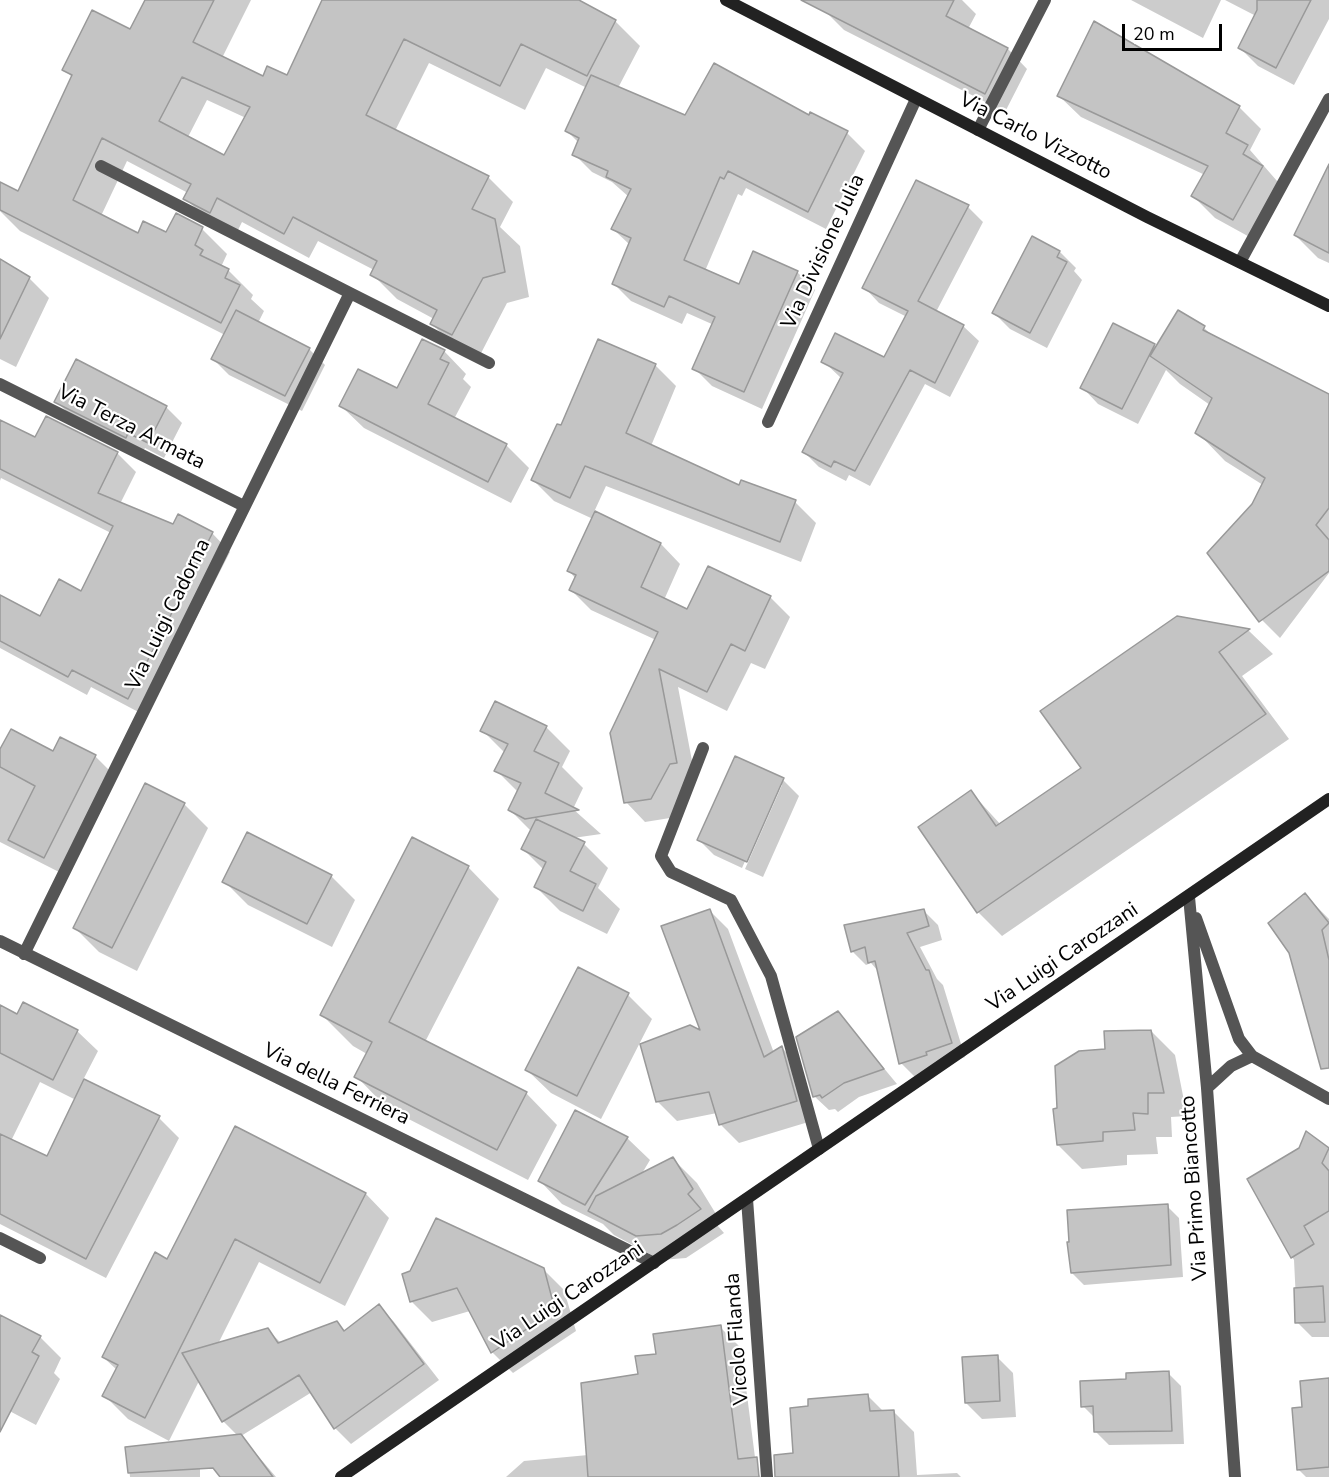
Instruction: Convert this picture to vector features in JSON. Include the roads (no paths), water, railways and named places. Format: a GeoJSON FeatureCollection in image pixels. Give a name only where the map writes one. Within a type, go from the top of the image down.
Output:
{"type":"FeatureCollection","features":[{"type":"Feature","properties":{"kind":"street","name":"Via Carlo Vizzotto"},"geometry":{"type":"LineString","coordinates":[[726,0],[916,99],[1329,306]]}},
{"type":"Feature","properties":{"kind":"street"},"geometry":{"type":"LineString","coordinates":[[978,130],[1045,0]]}},
{"type":"Feature","properties":{"kind":"street","name":"Via Divisione Julia"},"geometry":{"type":"LineString","coordinates":[[768,422],[916,99]]}},
{"type":"Feature","properties":{"kind":"street"},"geometry":{"type":"LineString","coordinates":[[1240,262],[1329,99]]}},
{"type":"Feature","properties":{"kind":"street"},"geometry":{"type":"LineString","coordinates":[[101,166],[489,363]]}},
{"type":"Feature","properties":{"kind":"street","name":"Via Luigi Cadorna"},"geometry":{"type":"LineString","coordinates":[[24,954],[350,293]]}},
{"type":"Feature","properties":{"kind":"street","name":"Via Terza Armata"},"geometry":{"type":"LineString","coordinates":[[0,384],[244,506]]}},
{"type":"Feature","properties":{"kind":"street"},"geometry":{"type":"LineString","coordinates":[[703,748],[661,856],[671,872],[730,900],[771,976],[819,1149]]}},
{"type":"Feature","properties":{"kind":"street","name":"Via Luigi Carozzani"},"geometry":{"type":"LineString","coordinates":[[341,1477],[1329,799]]}},
{"type":"Feature","properties":{"kind":"street"},"geometry":{"type":"LineString","coordinates":[[1189,897],[1239,1040],[1252,1056],[1329,1099]]}},
{"type":"Feature","properties":{"kind":"street","name":"Via Primo Biancotto"},"geometry":{"type":"LineString","coordinates":[[1189,897],[1207,1088],[1235,1477]]}},
{"type":"Feature","properties":{"kind":"street","name":"Via della Ferriera"},"geometry":{"type":"LineString","coordinates":[[0,941],[654,1263]]}},
{"type":"Feature","properties":{"kind":"street"},"geometry":{"type":"LineString","coordinates":[[1207,1088],[1231,1066],[1252,1056]]}},
{"type":"Feature","properties":{"kind":"street","name":"Vicolo Filanda"},"geometry":{"type":"LineString","coordinates":[[747,1199],[767,1477]]}},
{"type":"Feature","properties":{"kind":"street"},"geometry":{"type":"LineString","coordinates":[[0,1238],[40,1258]]}}]}
